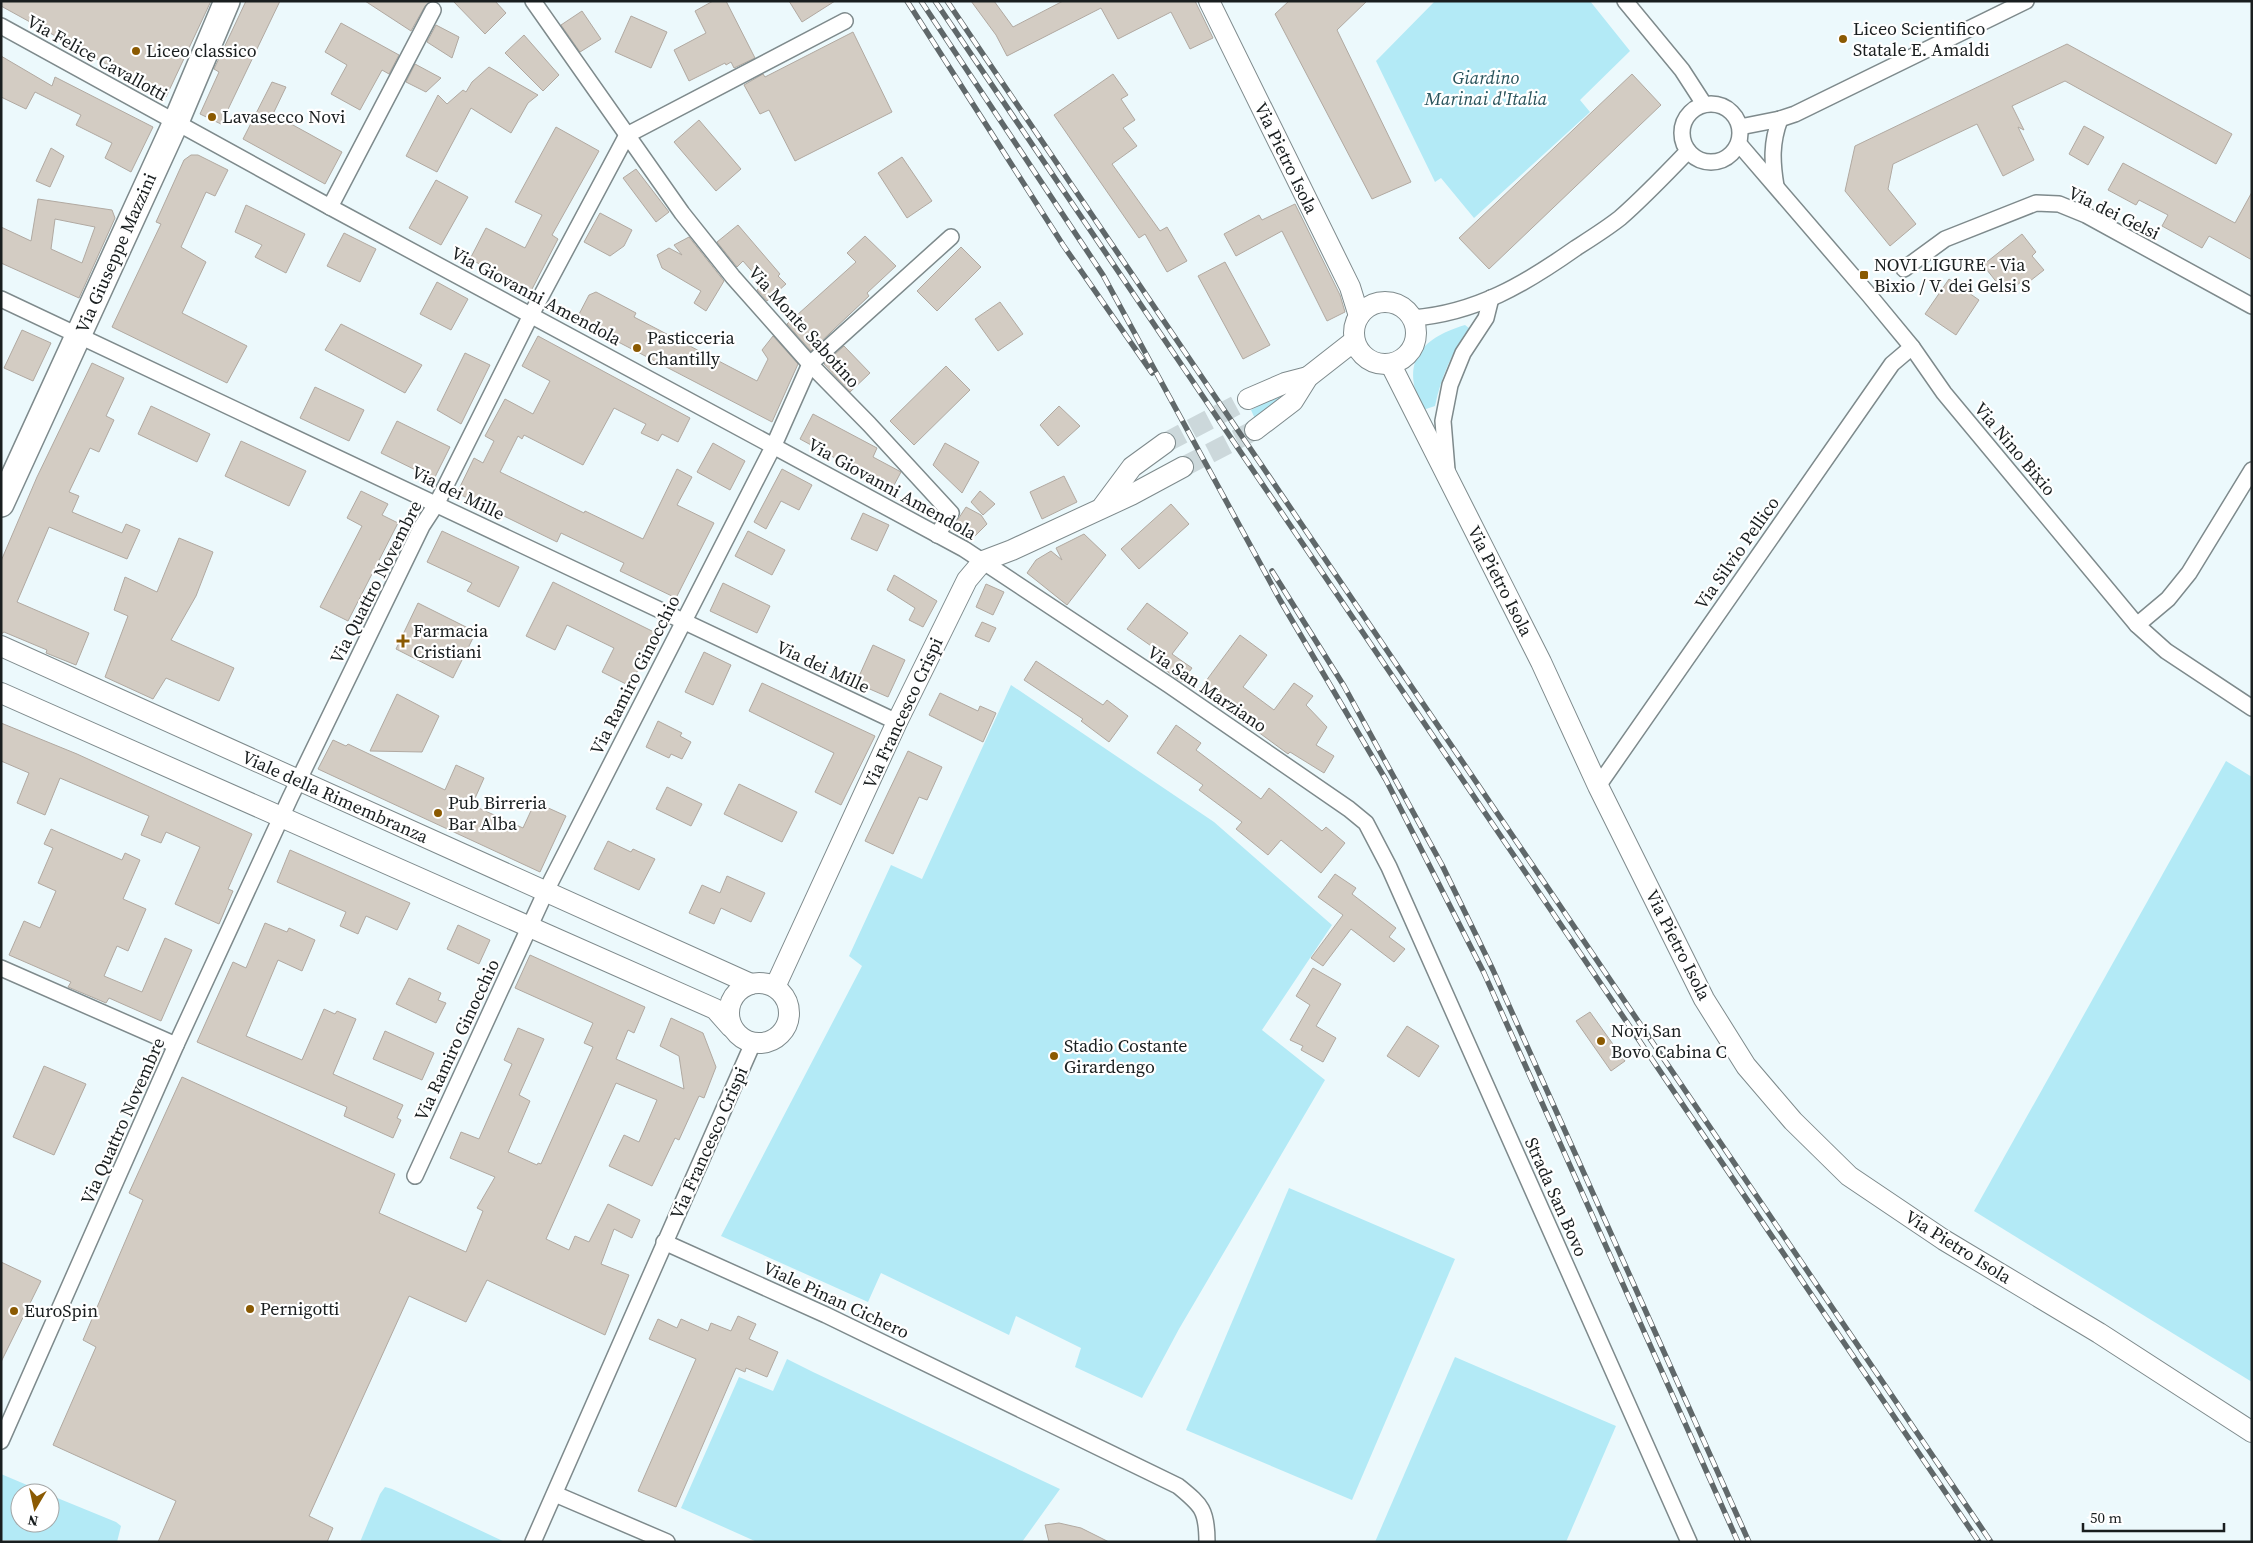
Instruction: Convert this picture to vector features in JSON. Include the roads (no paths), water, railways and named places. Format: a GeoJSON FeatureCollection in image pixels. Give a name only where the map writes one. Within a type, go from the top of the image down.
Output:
{"type":"FeatureCollection","features":[{"type":"Feature","properties":{"kind":"main road","name":"Via Giuseppe Mazzini"},"geometry":{"type":"LineString","coordinates":[[1,504],[176,122],[227,1]]}},
{"type":"Feature","properties":{"kind":"street","name":"Via Monte Sabotino"},"geometry":{"type":"LineString","coordinates":[[534,1],[693,228],[733,277],[810,364],[869,424],[951,513],[938,534]]}},
{"type":"Feature","properties":{"kind":"street","name":"Via Pietro Isola"},"geometry":{"type":"LineString","coordinates":[[1209,1],[1350,287],[1359,316]]}},
{"type":"Feature","properties":{"kind":"street"},"geometry":{"type":"LineString","coordinates":[[1625,1],[1682,70],[1704,104]]}},
{"type":"Feature","properties":{"kind":"street"},"geometry":{"type":"LineString","coordinates":[[1740,127],[1780,120],[1881,73],[2026,1]]}},
{"type":"Feature","properties":{"kind":"street"},"geometry":{"type":"LineString","coordinates":[[330,207],[433,10]]}},
{"type":"Feature","properties":{"kind":"street"},"geometry":{"type":"LineString","coordinates":[[627,135],[845,21]]}},
{"type":"Feature","properties":{"kind":"street","name":"Via Felice Cavallotti"},"geometry":{"type":"LineString","coordinates":[[1,26],[176,122]]}},
{"type":"Feature","properties":{"kind":"street"},"geometry":{"type":"LineString","coordinates":[[1704,104],[1716,104],[1727,108],[1736,116],[1740,127],[1741,136],[1739,144],[1729,156],[1715,162],[1705,162],[1695,158],[1688,151],[1682,136],[1685,120],[1689,113],[1704,104]]}},
{"type":"Feature","properties":{"kind":"street"},"geometry":{"type":"LineString","coordinates":[[1776,186],[1772,158],[1774,135],[1780,120]]}},
{"type":"Feature","properties":{"kind":"street","name":"Via Giovanni Amendola"},"geometry":{"type":"LineString","coordinates":[[176,122],[330,207],[938,534],[983,561]]}},
{"type":"Feature","properties":{"kind":"street","name":"Via Quattro Novembre"},"geometry":{"type":"LineString","coordinates":[[1,1441],[176,1045],[298,780],[422,526],[437,503],[531,315],[627,135]]}},
{"type":"Feature","properties":{"kind":"street","name":"Via Nino Bixio"},"geometry":{"type":"LineString","coordinates":[[1739,144],[1912,347],[1944,393],[2137,625],[2166,651],[2252,708]]}},
{"type":"Feature","properties":{"kind":"street"},"geometry":{"type":"LineString","coordinates":[[1413,318],[1436,316],[1512,290],[1618,219],[1688,151]]}},
{"type":"Feature","properties":{"kind":"street","name":"Via dei Gelsi"},"geometry":{"type":"LineString","coordinates":[[1904,269],[1945,239],[2036,203],[2059,204],[2086,215],[2252,306]]}},
{"type":"Feature","properties":{"kind":"street","name":"Via Ramiro Ginocchio"},"geometry":{"type":"LineString","coordinates":[[415,1176],[546,891],[774,445],[810,364],[951,236]]}},
{"type":"Feature","properties":{"kind":"street"},"geometry":{"type":"LineString","coordinates":[[1448,477],[1443,421],[1450,385],[1463,353],[1486,318],[1491,298]]}},
{"type":"Feature","properties":{"kind":"street","name":"Via dei Mille"},"geometry":{"type":"LineString","coordinates":[[1,299],[437,503],[683,622],[897,722]]}},
{"type":"Feature","properties":{"kind":"street"},"geometry":{"type":"LineString","coordinates":[[1386,302],[1401,307],[1413,318],[1416,329],[1416,341],[1411,352],[1402,361],[1391,365],[1379,364],[1368,360],[1359,352],[1354,341],[1354,328],[1359,316],[1366,308],[1376,303],[1386,302]]}},
{"type":"Feature","properties":{"kind":"street"},"geometry":{"type":"LineString","coordinates":[[1255,430],[1293,401],[1308,377],[1354,341]]}},
{"type":"Feature","properties":{"kind":"street","name":"Via Silvio Pellico"},"geometry":{"type":"LineString","coordinates":[[1598,786],[1892,364],[1912,347]]}},
{"type":"Feature","properties":{"kind":"street","name":"Via Pietro Isola"},"geometry":{"type":"LineString","coordinates":[[1391,365],[1541,662],[1598,786],[1704,999],[1746,1066],[1807,1135],[1849,1176],[1944,1240],[2099,1333],[2252,1432]]}},
{"type":"Feature","properties":{"kind":"street"},"geometry":{"type":"LineString","coordinates":[[1248,399],[1285,383],[1308,377]]}},
{"type":"Feature","properties":{"kind":"street","name":"Via Francesco Crispi"},"geometry":{"type":"LineString","coordinates":[[1102,507],[1132,467],[1165,442]]}},
{"type":"Feature","properties":{"kind":"street","name":"Via Francesco Crispi"},"geometry":{"type":"LineString","coordinates":[[775,987],[897,722],[967,580],[983,561],[1012,550],[1183,467]]}},
{"type":"Feature","properties":{"kind":"street"},"geometry":{"type":"LineString","coordinates":[[2137,625],[2168,599],[2189,573],[2252,470]]}},
{"type":"Feature","properties":{"kind":"street","name":"Via San Marziano"},"geometry":{"type":"LineString","coordinates":[[983,561],[1169,685],[1349,809],[1366,823],[1390,867]]}},
{"type":"Feature","properties":{"kind":"street","name":"Viale della Rimembranza"},"geometry":{"type":"LineString","coordinates":[[1,646],[751,984]]}},
{"type":"Feature","properties":{"kind":"street"},"geometry":{"type":"LineString","coordinates":[[1,693],[714,1009],[737,1034],[753,1044],[772,1041],[786,1029],[790,1011],[788,1001],[775,987],[768,984],[751,984],[743,987],[731,1000],[729,1009],[731,1027]]}},
{"type":"Feature","properties":{"kind":"street","name":"Strada San Bovo"},"geometry":{"type":"LineString","coordinates":[[1390,867],[1689,1542]]}},
{"type":"Feature","properties":{"kind":"street"},"geometry":{"type":"LineString","coordinates":[[1,968],[176,1045]]}},
{"type":"Feature","properties":{"kind":"street","name":"Via Francesco Crispi"},"geometry":{"type":"LineString","coordinates":[[664,1242],[753,1044]]}},
{"type":"Feature","properties":{"kind":"street"},"geometry":{"type":"LineString","coordinates":[[533,1542],[664,1242]]}},
{"type":"Feature","properties":{"kind":"street","name":"Viale Pinan Cichero"},"geometry":{"type":"LineString","coordinates":[[664,1242],[840,1321],[1178,1486],[1201,1504],[1207,1529],[1207,1542]]}},
{"type":"Feature","properties":{"kind":"street"},"geometry":{"type":"LineString","coordinates":[[555,1494],[666,1542]]}},
{"type":"Feature","properties":{"kind":"tunnel"},"geometry":{"type":"LineString","coordinates":[[1165,443],[1248,399]]}},
{"type":"Feature","properties":{"kind":"tunnel"},"geometry":{"type":"LineString","coordinates":[[1183,467],[1255,430]]}},
{"type":"Feature","properties":{"kind":"railway"},"geometry":{"type":"LineString","coordinates":[[907,1],[1063,245],[1152,373]]}},
{"type":"Feature","properties":{"kind":"railway"},"geometry":{"type":"LineString","coordinates":[[921,1],[1103,275],[1280,600],[1386,780],[1484,973],[1738,1542]]}},
{"type":"Feature","properties":{"kind":"railway"},"geometry":{"type":"LineString","coordinates":[[935,1],[1979,1542]]}},
{"type":"Feature","properties":{"kind":"railway"},"geometry":{"type":"LineString","coordinates":[[947,1],[1991,1542]]}},
{"type":"Feature","properties":{"kind":"railway"},"geometry":{"type":"LineString","coordinates":[[1272,571],[1344,686],[1442,865],[1493,970],[1749,1542]]}},
{"type":"Feature","properties":{"kind":"place","name":"Liceo Scientifico Statale E. Amaldi"},"geometry":{"type":"Point","coordinates":[1843,39]}},
{"type":"Feature","properties":{"kind":"place","name":"Liceo classico"},"geometry":{"type":"Point","coordinates":[136,51]}},
{"type":"Feature","properties":{"kind":"place","name":"Lavasecco Novi"},"geometry":{"type":"Point","coordinates":[212,117]}},
{"type":"Feature","properties":{"kind":"place","name":"NOVI LIGURE - Via Bixio / V. dei Gelsi S"},"geometry":{"type":"Point","coordinates":[1864,275]}},
{"type":"Feature","properties":{"kind":"place","name":"Pasticceria Chantilly"},"geometry":{"type":"Point","coordinates":[637,348]}},
{"type":"Feature","properties":{"kind":"place","name":"Farmacia Cristiani"},"geometry":{"type":"Point","coordinates":[403,641]}},
{"type":"Feature","properties":{"kind":"place","name":"Pub Birreria Bar Alba"},"geometry":{"type":"Point","coordinates":[438,813]}},
{"type":"Feature","properties":{"kind":"place","name":"Novi San Bovo Cabina C"},"geometry":{"type":"Point","coordinates":[1601,1041]}},
{"type":"Feature","properties":{"kind":"place","name":"Stadio Costante Girardengo"},"geometry":{"type":"Point","coordinates":[1054,1056]}},
{"type":"Feature","properties":{"kind":"place","name":"Pernigotti"},"geometry":{"type":"Point","coordinates":[250,1309]}},
{"type":"Feature","properties":{"kind":"place","name":"EuroSpin"},"geometry":{"type":"Point","coordinates":[14,1311]}},
{"type":"Feature","properties":{"kind":"park label","name":"Giardino Marinai d'Italia"},"geometry":{"type":"Point","coordinates":[1486,88]}}]}
